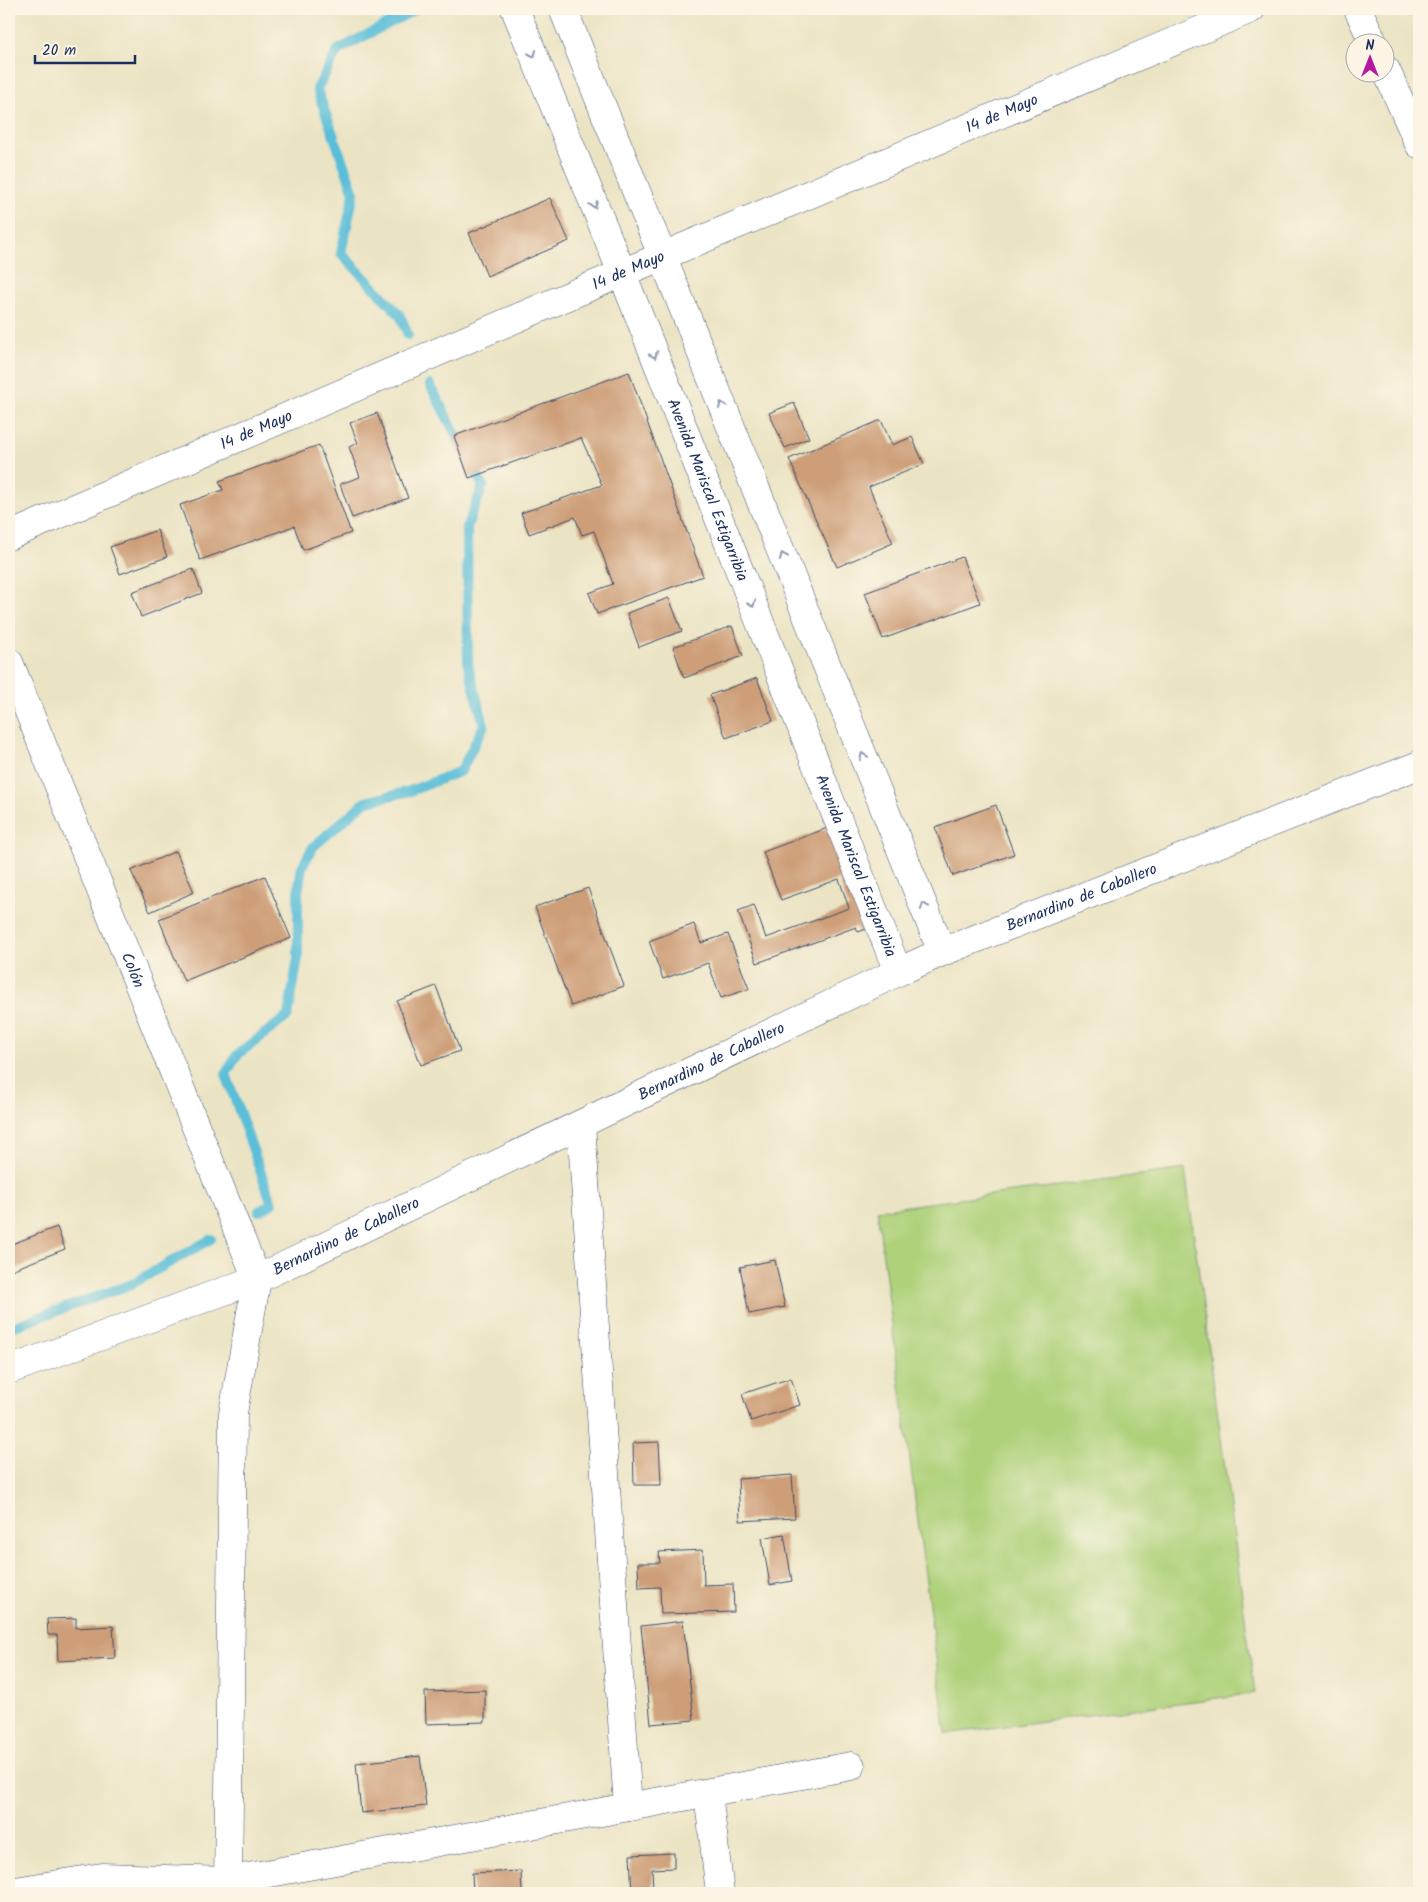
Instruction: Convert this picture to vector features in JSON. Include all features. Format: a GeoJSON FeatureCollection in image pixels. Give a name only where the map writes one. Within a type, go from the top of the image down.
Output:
{"type":"FeatureCollection","features":[{"type":"Feature","properties":{"kind":"street","name":"Avenida Mariscal Estigarribia"},"geometry":{"type":"LineString","coordinates":[[515,9],[622,273],[898,972]]}},
{"type":"Feature","properties":{"kind":"street"},"geometry":{"type":"LineString","coordinates":[[564,9],[942,952]]}},
{"type":"Feature","properties":{"kind":"street","name":"14 de Mayo"},"geometry":{"type":"LineString","coordinates":[[9,536],[622,273],[1250,9]]}},
{"type":"Feature","properties":{"kind":"street"},"geometry":{"type":"LineString","coordinates":[[1358,9],[1368,32]]}},
{"type":"Feature","properties":{"kind":"street"},"geometry":{"type":"LineString","coordinates":[[1391,82],[1419,144]]}},
{"type":"Feature","properties":{"kind":"street","name":"Colón"},"geometry":{"type":"LineString","coordinates":[[9,662],[257,1279]]}},
{"type":"Feature","properties":{"kind":"street","name":"Bernardino de Caballero"},"geometry":{"type":"LineString","coordinates":[[9,1370],[257,1279],[942,952],[1419,765]]}},
{"type":"Feature","properties":{"kind":"street"},"geometry":{"type":"LineString","coordinates":[[581,1124],[628,1807]]}},
{"type":"Feature","properties":{"kind":"street"},"geometry":{"type":"LineString","coordinates":[[228,1887],[233,1413],[257,1279]]}},
{"type":"Feature","properties":{"kind":"street"},"geometry":{"type":"LineString","coordinates":[[9,1892],[102,1877],[228,1887],[628,1807],[850,1766]]}},
{"type":"Feature","properties":{"kind":"street"},"geometry":{"type":"LineString","coordinates":[[708,1792],[720,1893]]}},
{"type":"Feature","properties":{"kind":"green space"},"geometry":{"type":"Polygon","coordinates":[[[1185,1169],[1255,1693],[946,1734],[877,1210],[1185,1169]]]}},
{"type":"Feature","properties":{"kind":"building"},"geometry":{"type":"Polygon","coordinates":[[[550,198],[569,241],[487,276],[469,233],[550,198]]]}},
{"type":"Feature","properties":{"kind":"building"},"geometry":{"type":"Polygon","coordinates":[[[629,372],[703,576],[597,614],[589,593],[613,584],[594,531],[582,535],[575,517],[529,534],[521,513],[602,485],[581,438],[469,478],[454,436],[629,372]]]}},
{"type":"Feature","properties":{"kind":"building"},"geometry":{"type":"Polygon","coordinates":[[[794,403],[809,438],[785,448],[769,413],[794,403]]]}},
{"type":"Feature","properties":{"kind":"building"},"geometry":{"type":"Polygon","coordinates":[[[377,413],[408,498],[352,518],[340,484],[360,477],[349,447],[358,443],[350,423],[377,413]]]}},
{"type":"Feature","properties":{"kind":"building"},"geometry":{"type":"Polygon","coordinates":[[[881,420],[892,445],[912,437],[924,464],[869,487],[893,543],[837,567],[789,459],[881,420]]]}},
{"type":"Feature","properties":{"kind":"building"},"geometry":{"type":"Polygon","coordinates":[[[319,445],[351,533],[303,550],[294,526],[200,560],[180,505],[223,490],[219,481],[319,445]]]}},
{"type":"Feature","properties":{"kind":"building"},"geometry":{"type":"Polygon","coordinates":[[[157,530],[167,557],[120,574],[110,547],[157,530]]]}},
{"type":"Feature","properties":{"kind":"building"},"geometry":{"type":"Polygon","coordinates":[[[962,557],[980,603],[883,639],[865,593],[962,557]]]}},
{"type":"Feature","properties":{"kind":"building"},"geometry":{"type":"Polygon","coordinates":[[[193,569],[202,593],[141,617],[132,592],[193,569]]]}},
{"type":"Feature","properties":{"kind":"building"},"geometry":{"type":"Polygon","coordinates":[[[669,598],[682,631],[639,647],[627,613],[669,598]]]}},
{"type":"Feature","properties":{"kind":"building"},"geometry":{"type":"Polygon","coordinates":[[[732,626],[743,656],[684,678],[673,647],[732,626]]]}},
{"type":"Feature","properties":{"kind":"building"},"geometry":{"type":"Polygon","coordinates":[[[757,678],[773,721],[726,738],[710,695],[757,678]]]}},
{"type":"Feature","properties":{"kind":"building"},"geometry":{"type":"Polygon","coordinates":[[[996,805],[1014,854],[953,876],[935,827],[996,805]]]}},
{"type":"Feature","properties":{"kind":"building"},"geometry":{"type":"Polygon","coordinates":[[[838,824],[875,926],[858,932],[856,927],[757,963],[738,911],[754,905],[766,938],[849,908],[839,879],[781,900],[763,852],[838,824]]]}},
{"type":"Feature","properties":{"kind":"building"},"geometry":{"type":"Polygon","coordinates":[[[176,851],[194,892],[150,912],[131,871],[176,851]]]}},
{"type":"Feature","properties":{"kind":"building"},"geometry":{"type":"Polygon","coordinates":[[[265,876],[291,938],[184,981],[159,919],[265,876]]]}},
{"type":"Feature","properties":{"kind":"building"},"geometry":{"type":"Polygon","coordinates":[[[588,888],[624,986],[571,1006],[535,907],[588,888]]]}},
{"type":"Feature","properties":{"kind":"building"},"geometry":{"type":"Polygon","coordinates":[[[694,924],[701,943],[728,934],[749,989],[721,998],[708,963],[663,979],[649,941],[694,924]]]}},
{"type":"Feature","properties":{"kind":"building"},"geometry":{"type":"Polygon","coordinates":[[[436,986],[460,1051],[421,1065],[397,1001],[436,986]]]}},
{"type":"Feature","properties":{"kind":"building"},"geometry":{"type":"Polygon","coordinates":[[[57,1227],[65,1249],[9,1271],[9,1245],[57,1227]]]}},
{"type":"Feature","properties":{"kind":"building"},"geometry":{"type":"Polygon","coordinates":[[[775,1260],[785,1307],[749,1314],[740,1267],[775,1260]]]}},
{"type":"Feature","properties":{"kind":"building"},"geometry":{"type":"Polygon","coordinates":[[[791,1378],[800,1405],[751,1421],[742,1394],[791,1378]]]}},
{"type":"Feature","properties":{"kind":"building"},"geometry":{"type":"Polygon","coordinates":[[[659,1442],[661,1485],[634,1485],[633,1443],[659,1442]]]}},
{"type":"Feature","properties":{"kind":"building"},"geometry":{"type":"Polygon","coordinates":[[[792,1475],[795,1518],[740,1521],[738,1479],[792,1475]]]}},
{"type":"Feature","properties":{"kind":"building"},"geometry":{"type":"Polygon","coordinates":[[[784,1534],[792,1581],[770,1585],[762,1538],[784,1534]]]}},
{"type":"Feature","properties":{"kind":"building"},"geometry":{"type":"Polygon","coordinates":[[[703,1550],[704,1585],[733,1584],[734,1612],[661,1614],[660,1587],[639,1588],[638,1563],[660,1563],[659,1552],[703,1550]]]}},
{"type":"Feature","properties":{"kind":"building"},"geometry":{"type":"Polygon","coordinates":[[[76,1618],[76,1628],[113,1626],[115,1658],[58,1661],[57,1635],[48,1635],[47,1619],[76,1618]]]}},
{"type":"Feature","properties":{"kind":"building"},"geometry":{"type":"Polygon","coordinates":[[[683,1621],[694,1720],[651,1724],[641,1626],[683,1621]]]}},
{"type":"Feature","properties":{"kind":"building"},"geometry":{"type":"Polygon","coordinates":[[[485,1690],[485,1722],[426,1724],[425,1692],[485,1690]]]}},
{"type":"Feature","properties":{"kind":"building"},"geometry":{"type":"Polygon","coordinates":[[[420,1756],[426,1806],[361,1813],[356,1763],[420,1756]]]}},
{"type":"Feature","properties":{"kind":"building"},"geometry":{"type":"Polygon","coordinates":[[[674,1853],[674,1868],[652,1869],[653,1890],[667,1889],[667,1893],[632,1893],[630,1855],[674,1853]]]}},
{"type":"Feature","properties":{"kind":"building"},"geometry":{"type":"Polygon","coordinates":[[[521,1871],[522,1893],[473,1893],[472,1873],[521,1871]]]}},
{"type":"Feature","properties":{"kind":"building"},"geometry":{"type":"Polygon","coordinates":[[[326,1889],[327,1893],[310,1893],[310,1892],[326,1889]]]}},
{"type":"Feature","properties":{"kind":"waterway"},"geometry":{"type":"LineString","coordinates":[[408,335],[400,315],[341,253],[354,193],[317,89],[338,50],[416,9]]}},
{"type":"Feature","properties":{"kind":"waterway"},"geometry":{"type":"LineString","coordinates":[[430,385],[462,446]]}},
{"type":"Feature","properties":{"kind":"waterway"},"geometry":{"type":"LineString","coordinates":[[259,1211],[272,1204],[226,1074],[237,1055],[288,1016],[298,958],[298,892],[302,867],[313,847],[365,802],[410,791],[461,771],[484,725],[468,665],[467,526],[483,486],[471,464]]}},
{"type":"Feature","properties":{"kind":"waterway"},"geometry":{"type":"LineString","coordinates":[[9,1328],[132,1284],[211,1239]]}}]}
